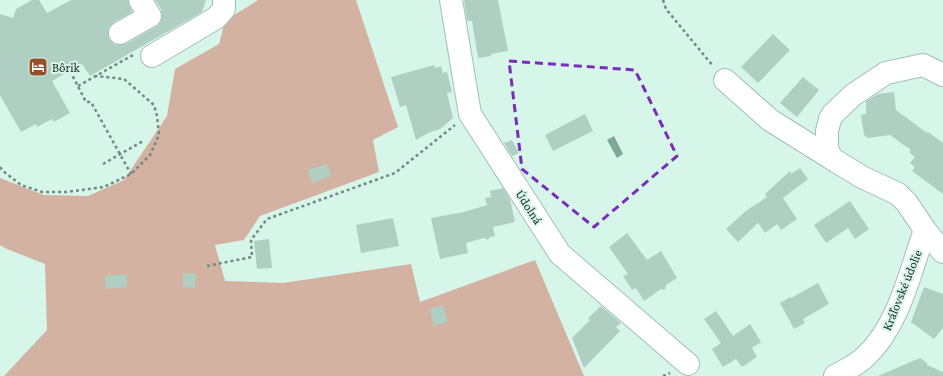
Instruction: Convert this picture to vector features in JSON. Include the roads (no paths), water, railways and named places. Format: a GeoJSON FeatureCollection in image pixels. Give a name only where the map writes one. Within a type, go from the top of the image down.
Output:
{"type":"FeatureCollection","features":[{"type":"Feature","properties":{"kind":"street"},"geometry":{"type":"LineString","coordinates":[[120,33],[150,16],[140,0]]}},
{"type":"Feature","properties":{"kind":"street"},"geometry":{"type":"LineString","coordinates":[[144,55],[216,18],[224,9],[224,0]]}},
{"type":"Feature","properties":{"kind":"street","name":"Údolná"},"geometry":{"type":"LineString","coordinates":[[451,0],[470,114],[560,254],[688,364]]}},
{"type":"Feature","properties":{"kind":"street"},"geometry":{"type":"LineString","coordinates":[[834,160],[828,153],[827,145],[827,131],[830,119],[853,95],[886,73],[923,66],[943,75]]}},
{"type":"Feature","properties":{"kind":"street","name":"Kráľovské údolie"},"geometry":{"type":"LineString","coordinates":[[725,80],[770,120],[862,177],[898,194],[907,203],[925,230],[943,252]]}},
{"type":"Feature","properties":{"kind":"street","name":"Kráľovské údolie"},"geometry":{"type":"LineString","coordinates":[[835,376],[862,359],[878,344],[887,330],[900,301],[925,230]]}},
{"type":"Feature","properties":{"kind":"place","name":"Bôrik"},"geometry":{"type":"Point","coordinates":[38,67]}}]}
